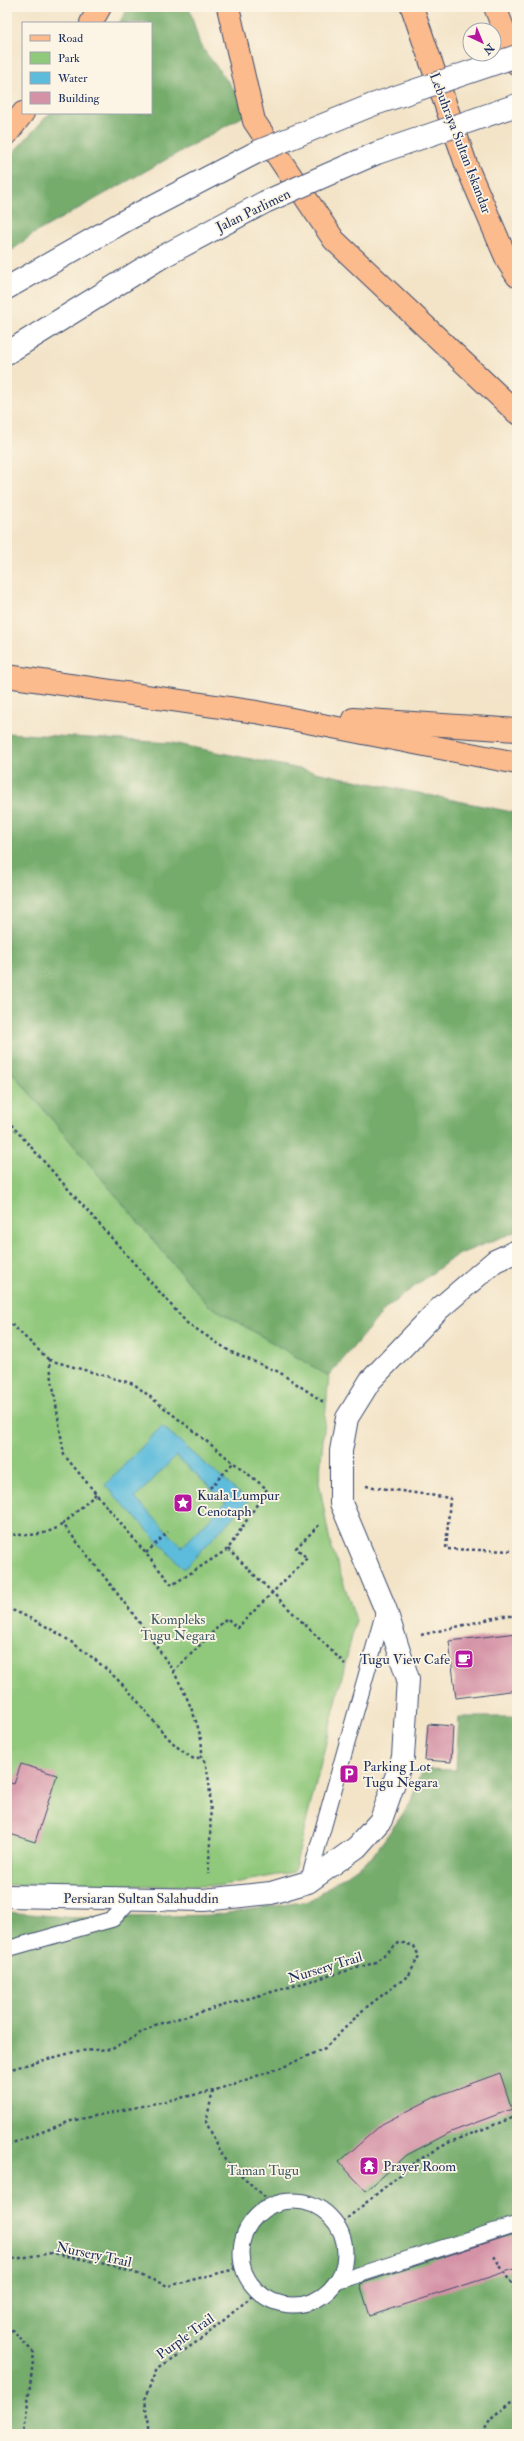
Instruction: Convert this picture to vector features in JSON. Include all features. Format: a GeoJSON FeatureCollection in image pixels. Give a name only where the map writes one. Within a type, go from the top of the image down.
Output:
{"type":"FeatureCollection","features":[{"type":"Feature","properties":{"kind":"main road"},"geometry":{"type":"LineString","coordinates":[[92,22],[100,7]]}},
{"type":"Feature","properties":{"kind":"main road"},"geometry":{"type":"LineString","coordinates":[[228,7],[254,121],[334,240],[517,413]]}},
{"type":"Feature","properties":{"kind":"main road","name":"Lebuhraya Sultan Iskandar"},"geometry":{"type":"LineString","coordinates":[[412,7],[467,167],[508,262],[517,276]]}},
{"type":"Feature","properties":{"kind":"main road"},"geometry":{"type":"LineString","coordinates":[[495,7],[517,64]]}},
{"type":"Feature","properties":{"kind":"main road"},"geometry":{"type":"LineString","coordinates":[[7,134],[22,114]]}},
{"type":"Feature","properties":{"kind":"main road"},"geometry":{"type":"LineString","coordinates":[[7,676],[256,712],[517,763]]}},
{"type":"Feature","properties":{"kind":"main road"},"geometry":{"type":"LineString","coordinates":[[256,712],[517,730]]}},
{"type":"Feature","properties":{"kind":"street"},"geometry":{"type":"LineString","coordinates":[[7,288],[130,218],[259,151],[372,105],[517,56]]}},
{"type":"Feature","properties":{"kind":"street","name":"Jalan Parlimen"},"geometry":{"type":"LineString","coordinates":[[7,353],[160,258],[265,202],[370,156],[517,105]]}},
{"type":"Feature","properties":{"kind":"street","name":"Persiaran Sultan Salahuddin"},"geometry":{"type":"LineString","coordinates":[[7,1896],[204,1900],[271,1893],[308,1882],[357,1847],[381,1820],[403,1756],[408,1679],[397,1641],[385,1608],[340,1493],[341,1451],[347,1418],[370,1381],[439,1309],[495,1261],[517,1251]]}},
{"type":"Feature","properties":{"kind":"lane"},"geometry":{"type":"LineString","coordinates":[[308,1882],[385,1608]]}},
{"type":"Feature","properties":{"kind":"lane"},"geometry":{"type":"LineString","coordinates":[[7,1949],[113,1919],[132,1899]]}},
{"type":"Feature","properties":{"kind":"lane"},"geometry":{"type":"LineString","coordinates":[[287,2202],[302,2202],[316,2206],[329,2215],[338,2226],[344,2239],[345,2254],[343,2269],[336,2282],[326,2293],[299,2305],[284,2304],[270,2300],[258,2291],[249,2280],[243,2267],[242,2252],[244,2237],[250,2224],[273,2205],[287,2202]]}},
{"type":"Feature","properties":{"kind":"lane"},"geometry":{"type":"LineString","coordinates":[[336,2282],[517,2224]]}},
{"type":"Feature","properties":{"kind":"path"},"geometry":{"type":"LineString","coordinates":[[7,1120],[186,1323],[231,1352],[279,1372],[347,1418]]}},
{"type":"Feature","properties":{"kind":"path"},"geometry":{"type":"LineString","coordinates":[[7,1320],[49,1360],[134,1384],[267,1489],[228,1549],[172,1585],[64,1455],[49,1360]]}},
{"type":"Feature","properties":{"kind":"path"},"geometry":{"type":"LineString","coordinates":[[210,1488],[234,1463]]}},
{"type":"Feature","properties":{"kind":"path"},"geometry":{"type":"LineString","coordinates":[[173,1672],[227,1618],[237,1628],[306,1558],[296,1548],[340,1493],[450,1498],[446,1549],[517,1551]]}},
{"type":"Feature","properties":{"kind":"path"},"geometry":{"type":"LineString","coordinates":[[7,1534],[30,1536],[54,1530],[63,1524],[96,1494]]}},
{"type":"Feature","properties":{"kind":"path"},"geometry":{"type":"LineString","coordinates":[[63,1524],[173,1672],[192,1710],[203,1747],[201,1757],[206,1764],[210,1806],[211,1850],[204,1900]]}},
{"type":"Feature","properties":{"kind":"path"},"geometry":{"type":"LineString","coordinates":[[146,1553],[168,1532]]}},
{"type":"Feature","properties":{"kind":"path"},"geometry":{"type":"LineString","coordinates":[[228,1549],[364,1683]]}},
{"type":"Feature","properties":{"kind":"path"},"geometry":{"type":"LineString","coordinates":[[7,1608],[25,1615],[72,1642],[126,1688],[178,1746],[194,1759],[201,1757]]}},
{"type":"Feature","properties":{"kind":"path"},"geometry":{"type":"LineString","coordinates":[[397,1641],[503,1616],[517,1616]]}},
{"type":"Feature","properties":{"kind":"path","name":"Nursery Trail"},"geometry":{"type":"LineString","coordinates":[[7,2070],[78,2051],[112,2049],[155,2025],[374,1963],[400,1942],[414,1946],[419,1956],[409,1975],[364,2009],[325,2048],[283,2067],[213,2091],[71,2121],[7,2145]]}},
{"type":"Feature","properties":{"kind":"path"},"geometry":{"type":"LineString","coordinates":[[213,2091],[206,2122],[225,2160],[273,2205]]}},
{"type":"Feature","properties":{"kind":"path"},"geometry":{"type":"LineString","coordinates":[[338,2226],[415,2162],[450,2142],[517,2116]]}},
{"type":"Feature","properties":{"kind":"path"},"geometry":{"type":"LineString","coordinates":[[487,2234],[494,2256],[517,2293]]}},
{"type":"Feature","properties":{"kind":"path","name":"Nursery Trail"},"geometry":{"type":"LineString","coordinates":[[7,2260],[52,2253],[120,2267],[168,2286],[243,2267]]}},
{"type":"Feature","properties":{"kind":"path","name":"Purple Trail"},"geometry":{"type":"LineString","coordinates":[[152,2434],[148,2428],[145,2397],[158,2368],[204,2338],[258,2291]]}},
{"type":"Feature","properties":{"kind":"path"},"geometry":{"type":"LineString","coordinates":[[7,2325],[34,2353],[24,2434]]}},
{"type":"Feature","properties":{"kind":"path"},"geometry":{"type":"LineString","coordinates":[[482,2434],[491,2419],[517,2398]]}},
{"type":"Feature","properties":{"kind":"green space"},"geometry":{"type":"Polygon","coordinates":[[[129,7],[189,7],[200,45],[251,112],[33,234],[7,254],[7,159],[49,114],[152,114],[152,22],[120,22],[129,7]]]}},
{"type":"Feature","properties":{"kind":"green space"},"geometry":{"type":"Polygon","coordinates":[[[7,733],[172,743],[517,813],[517,1231],[455,1256],[386,1308],[329,1376],[207,1304],[7,1066],[7,733]]]}},
{"type":"Feature","properties":{"kind":"green space","name":"Kompleks Tugu Negara"},"geometry":{"type":"Polygon","coordinates":[[[7,1066],[207,1304],[329,1376],[319,1482],[330,1542],[356,1620],[294,1872],[218,1886],[7,1885],[7,1066]]]}},
{"type":"Feature","properties":{"kind":"green space","name":"Taman Tugu"},"geometry":{"type":"Polygon","coordinates":[[[459,1717],[517,1717],[517,1999],[512,2008],[517,2032],[517,2434],[7,2434],[7,1912],[76,1918],[213,1915],[309,1901],[371,1858],[410,1804],[422,1769],[456,1770],[459,1717]]]}},
{"type":"Feature","properties":{"kind":"water"},"geometry":{"type":"Polygon","coordinates":[[[162,1426],[248,1501],[184,1569],[105,1485],[162,1426]],[[176,1456],[135,1498],[182,1547],[226,1502],[176,1456]]]}},
{"type":"Feature","properties":{"kind":"building"},"geometry":{"type":"Polygon","coordinates":[[[517,1633],[517,1690],[456,1698],[449,1641],[517,1633]]]}},
{"type":"Feature","properties":{"kind":"building"},"geometry":{"type":"Polygon","coordinates":[[[428,1724],[453,1726],[451,1762],[425,1760],[428,1724]]]}},
{"type":"Feature","properties":{"kind":"building"},"geometry":{"type":"Polygon","coordinates":[[[21,1764],[57,1775],[35,1842],[7,1833],[7,1782],[14,1784],[21,1764]]]}},
{"type":"Feature","properties":{"kind":"building"},"geometry":{"type":"Polygon","coordinates":[[[500,2073],[512,2109],[451,2132],[407,2155],[366,2191],[339,2162],[382,2124],[437,2096],[500,2073]]]}},
{"type":"Feature","properties":{"kind":"building"},"geometry":{"type":"Polygon","coordinates":[[[517,2233],[517,2268],[370,2316],[360,2284],[517,2233]]]}},
{"type":"Feature","properties":{"kind":"place","name":"Kuala Lumpur Cenotaph"},"geometry":{"type":"Point","coordinates":[183,1503]}},
{"type":"Feature","properties":{"kind":"place","name":"Tugu View Cafe"},"geometry":{"type":"Point","coordinates":[464,1659]}},
{"type":"Feature","properties":{"kind":"place","name":"Parking Lot Tugu Negara"},"geometry":{"type":"Point","coordinates":[349,1774]}},
{"type":"Feature","properties":{"kind":"place","name":"Prayer Room"},"geometry":{"type":"Point","coordinates":[369,2166]}}]}
